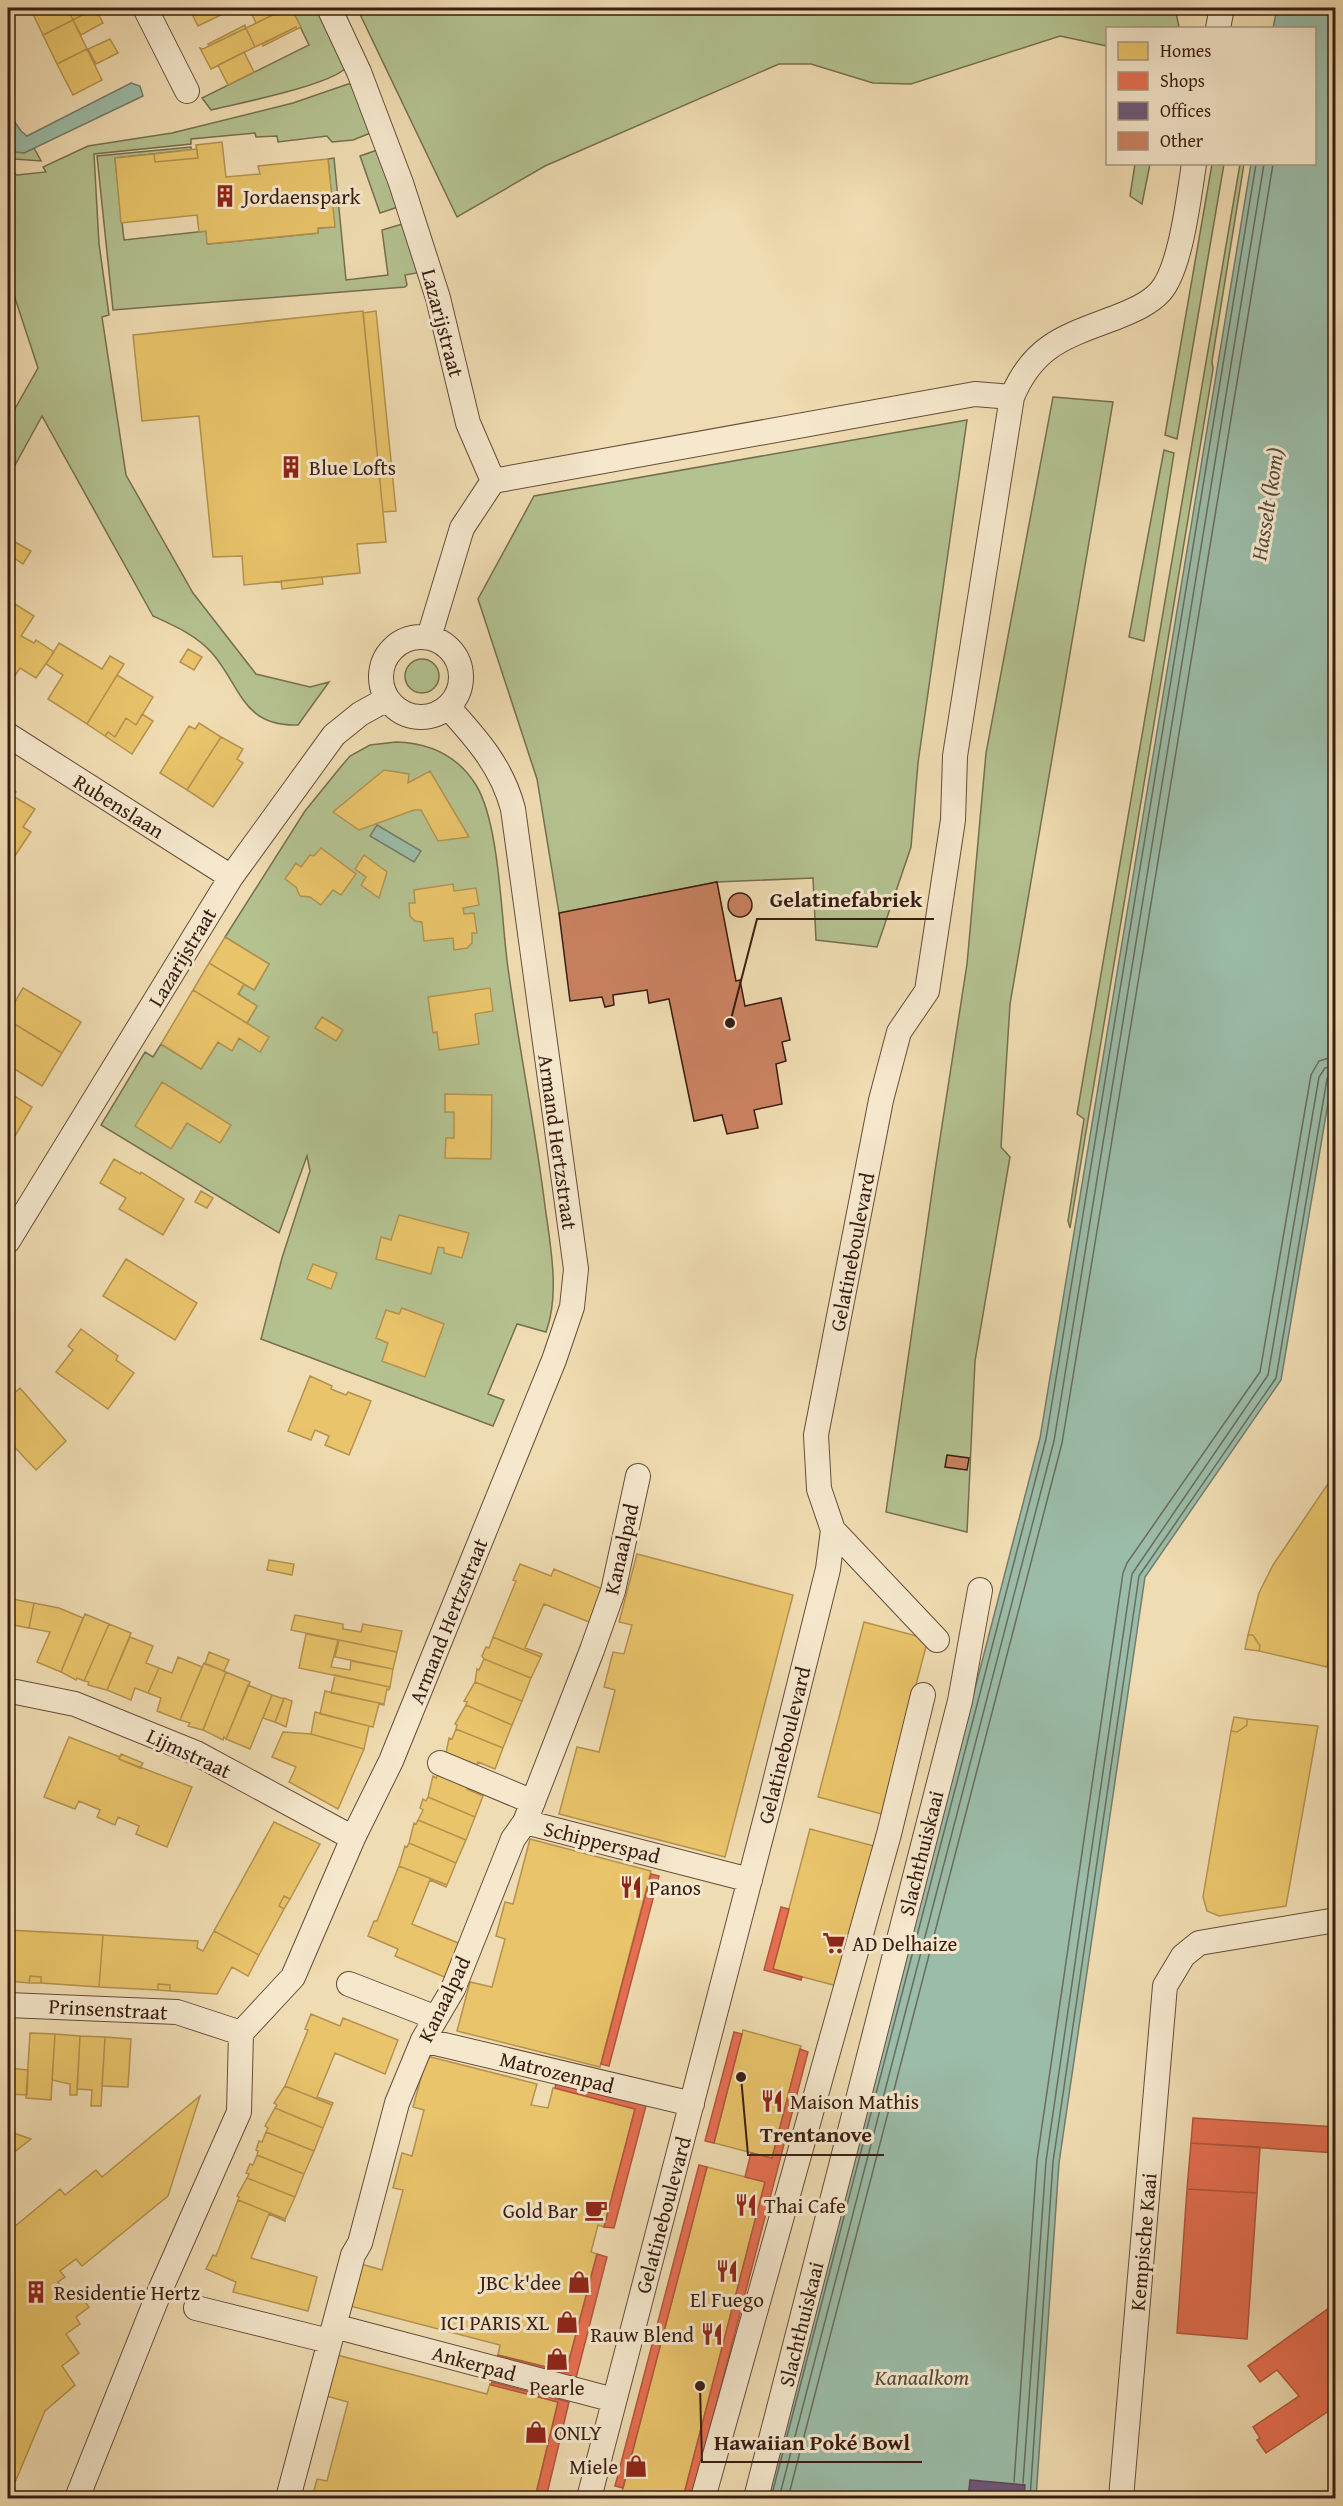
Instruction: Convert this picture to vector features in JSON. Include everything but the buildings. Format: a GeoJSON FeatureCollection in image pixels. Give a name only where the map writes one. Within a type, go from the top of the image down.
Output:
{"type":"FeatureCollection","features":[{"type":"Feature","properties":{"kind":"street"},"geometry":{"type":"LineString","coordinates":[[145,8],[188,91]]}},
{"type":"Feature","properties":{"kind":"street","name":"Lazarijstraat"},"geometry":{"type":"LineString","coordinates":[[328,8],[359,72],[402,183],[438,298],[468,423],[493,481]]}},
{"type":"Feature","properties":{"kind":"street"},"geometry":{"type":"LineString","coordinates":[[1218,27],[1222,8]]}},
{"type":"Feature","properties":{"kind":"street"},"geometry":{"type":"LineString","coordinates":[[429,637],[462,528],[493,481],[975,394],[1012,397],[1028,367],[1047,348],[1078,332],[1145,304],[1162,291],[1172,270],[1181,238],[1194,165]]}},
{"type":"Feature","properties":{"kind":"street","name":"Gelatineboulevard"},"geometry":{"type":"LineString","coordinates":[[589,2499],[821,1599],[833,1530],[819,1488],[816,1435],[881,1100],[899,1032],[927,991],[953,820],[955,756],[1012,397]]}},
{"type":"Feature","properties":{"kind":"street"},"geometry":{"type":"LineString","coordinates":[[429,637],[446,645],[456,656],[461,669],[459,690],[448,707],[432,716],[413,717],[398,710],[387,699],[381,674],[389,651],[406,639],[429,637]]}},
{"type":"Feature","properties":{"kind":"street","name":"Lazarijstraat"},"geometry":{"type":"LineString","coordinates":[[8,1241],[231,877],[334,735],[360,714],[387,699]]}},
{"type":"Feature","properties":{"kind":"street","name":"Armand Hertzstraat"},"geometry":{"type":"LineString","coordinates":[[241,2034],[293,1977],[353,1838],[391,1761],[554,1360],[572,1307],[576,1269],[513,809],[493,760],[483,745],[448,707]]}},
{"type":"Feature","properties":{"kind":"street","name":"Rubenslaan"},"geometry":{"type":"LineString","coordinates":[[8,735],[231,877]]}},
{"type":"Feature","properties":{"kind":"street","name":"Kanaalpad"},"geometry":{"type":"LineString","coordinates":[[288,2499],[353,2255],[360,2243],[397,2103],[434,2017],[453,1989],[513,1839],[529,1812],[613,1591],[638,1476]]}},
{"type":"Feature","properties":{"kind":"street"},"geometry":{"type":"LineString","coordinates":[[833,1530],[937,1640]]}},
{"type":"Feature","properties":{"kind":"street","name":"Slachthuiskaai"},"geometry":{"type":"LineString","coordinates":[[756,2499],[960,1701],[980,1590]]}},
{"type":"Feature","properties":{"kind":"street","name":"Lijmstraat"},"geometry":{"type":"LineString","coordinates":[[12,1692],[75,1704],[196,1753],[353,1838]]}},
{"type":"Feature","properties":{"kind":"street","name":"Slachthuiskaai"},"geometry":{"type":"LineString","coordinates":[[703,2499],[889,1834],[924,1695]]}},
{"type":"Feature","properties":{"kind":"street","name":"Schipperspad"},"geometry":{"type":"LineString","coordinates":[[440,1763],[529,1812],[750,1880]]}},
{"type":"Feature","properties":{"kind":"street","name":"Kempische Kaai"},"geometry":{"type":"LineString","coordinates":[[1122,2499],[1165,1986],[1183,1956],[1198,1943],[1335,1920]]}},
{"type":"Feature","properties":{"kind":"street"},"geometry":{"type":"LineString","coordinates":[[349,1984],[434,2017]]}},
{"type":"Feature","properties":{"kind":"street","name":"Prinsenstraat"},"geometry":{"type":"LineString","coordinates":[[8,2005],[177,2012],[241,2034]]}},
{"type":"Feature","properties":{"kind":"street"},"geometry":{"type":"LineString","coordinates":[[78,2499],[161,2288],[239,2112],[241,2034]]}},
{"type":"Feature","properties":{"kind":"street","name":"Matrozenpad"},"geometry":{"type":"LineString","coordinates":[[423,2040],[692,2104]]}},
{"type":"Feature","properties":{"kind":"street","name":"Ankerpad"},"geometry":{"type":"LineString","coordinates":[[196,2308],[332,2334],[614,2400]]}},
{"type":"Feature","properties":{"kind":"shaded area"},"geometry":{"type":"Polygon","coordinates":[[[291,8],[317,8],[346,68],[336,75],[303,87],[211,110],[202,98],[309,45],[291,8]]]}},
{"type":"Feature","properties":{"kind":"shaded area"},"geometry":{"type":"Polygon","coordinates":[[[357,8],[1175,8],[1179,27],[1106,27],[1106,46],[1060,36],[911,84],[873,83],[811,64],[779,64],[545,166],[457,217],[357,8]]]}},
{"type":"Feature","properties":{"kind":"shaded area"},"geometry":{"type":"Polygon","coordinates":[[[348,84],[354,85],[373,132],[353,140],[332,142],[327,136],[278,142],[277,136],[256,137],[255,133],[191,139],[191,144],[94,154],[99,244],[109,315],[102,317],[126,475],[193,593],[256,674],[310,687],[329,682],[298,725],[279,724],[254,712],[212,653],[199,641],[185,631],[153,616],[42,416],[8,478],[8,421],[38,368],[14,295],[8,293],[8,169],[17,175],[46,172],[43,167],[88,146],[172,133],[293,103],[348,84]]]}},
{"type":"Feature","properties":{"kind":"shaded area"},"geometry":{"type":"Polygon","coordinates":[[[8,146],[24,153],[34,148],[41,161],[14,159],[8,154],[8,146]]]}},
{"type":"Feature","properties":{"kind":"shaded area"},"geometry":{"type":"Polygon","coordinates":[[[191,147],[191,150],[115,158],[124,240],[206,231],[208,244],[318,233],[318,228],[334,227],[328,159],[334,158],[346,280],[388,275],[382,230],[406,223],[422,272],[405,275],[407,285],[405,287],[113,310],[97,156],[191,147]]]}},
{"type":"Feature","properties":{"kind":"shaded area"},"geometry":{"type":"Polygon","coordinates":[[[380,149],[401,206],[380,213],[360,156],[380,149]]]}},
{"type":"Feature","properties":{"kind":"shaded area"},"geometry":{"type":"Polygon","coordinates":[[[1135,165],[1150,165],[1142,204],[1130,196],[1135,165]]]}},
{"type":"Feature","properties":{"kind":"shaded area"},"geometry":{"type":"Polygon","coordinates":[[[1212,165],[1224,165],[1177,439],[1165,435],[1212,165]]]}},
{"type":"Feature","properties":{"kind":"shaded area"},"geometry":{"type":"Polygon","coordinates":[[[1240,165],[1244,165],[1212,361],[1213,369],[1070,1228],[1068,1221],[1084,1119],[1077,1114],[1240,165]]]}},
{"type":"Feature","properties":{"kind":"shaded area"},"geometry":{"type":"Polygon","coordinates":[[[1053,397],[1113,402],[1010,1004],[1001,1147],[1010,1157],[975,1361],[967,1532],[886,1512],[967,964],[986,753],[1053,397]]]}},
{"type":"Feature","properties":{"kind":"shaded area"},"geometry":{"type":"Polygon","coordinates":[[[967,420],[918,763],[911,847],[877,947],[816,940],[813,878],[717,882],[559,913],[537,779],[478,599],[534,496],[967,420]]]}},
{"type":"Feature","properties":{"kind":"shaded area"},"geometry":{"type":"Polygon","coordinates":[[[1164,450],[1174,453],[1144,641],[1129,637],[1164,450]]]}},
{"type":"Feature","properties":{"kind":"shaded area"},"geometry":{"type":"Polygon","coordinates":[[[422,659],[434,664],[439,676],[434,688],[422,693],[410,688],[405,676],[410,664],[422,659]]]}},
{"type":"Feature","properties":{"kind":"shaded area"},"geometry":{"type":"Polygon","coordinates":[[[396,742],[431,748],[461,766],[476,785],[484,802],[495,847],[508,968],[550,1240],[553,1289],[552,1311],[546,1332],[517,1324],[488,1394],[504,1400],[493,1426],[261,1339],[282,1258],[310,1171],[307,1156],[279,1233],[101,1125],[145,1052],[153,1057],[161,1044],[201,1069],[218,1042],[232,1050],[239,1038],[260,1051],[247,1023],[257,1006],[238,994],[244,984],[254,990],[269,964],[225,937],[305,811],[350,756],[370,745],[396,742]]]}},
{"type":"Feature","properties":{"kind":"water"},"geometry":{"type":"Polygon","coordinates":[[[1277,8],[1335,8],[1335,1062],[1281,1380],[1145,1577],[1059,2163],[1036,2498],[765,2498],[1040,1438],[1251,165],[1316,165],[1316,27],[1273,27],[1277,8]]]}},
{"type":"Feature","properties":{"kind":"water"},"geometry":{"type":"Polygon","coordinates":[[[131,83],[140,86],[143,96],[24,153],[16,152],[8,146],[8,112],[27,136],[131,83]]]}},
{"type":"Feature","properties":{"kind":"water"},"geometry":{"type":"Polygon","coordinates":[[[377,825],[421,851],[414,862],[370,836],[377,825]]]}},
{"type":"Feature","properties":{"kind":"place","name":"Jordaenspark"},"geometry":{"type":"Point","coordinates":[225,196]}},
{"type":"Feature","properties":{"kind":"place","name":"Blue Lofts"},"geometry":{"type":"Point","coordinates":[291,467]}},
{"type":"Feature","properties":{"kind":"place","name":"Gelatinefabriek"},"geometry":{"type":"Point","coordinates":[730,1023]}},
{"type":"Feature","properties":{"kind":"place","name":"Panos"},"geometry":{"type":"Point","coordinates":[631,1887]}},
{"type":"Feature","properties":{"kind":"place","name":"AD Delhaize"},"geometry":{"type":"Point","coordinates":[834,1943]}},
{"type":"Feature","properties":{"kind":"place","name":"Trentanove"},"geometry":{"type":"Point","coordinates":[741,2077]}},
{"type":"Feature","properties":{"kind":"place","name":"Maison Mathis"},"geometry":{"type":"Point","coordinates":[772,2101]}},
{"type":"Feature","properties":{"kind":"place","name":"Thai Cafe"},"geometry":{"type":"Point","coordinates":[746,2205]}},
{"type":"Feature","properties":{"kind":"place","name":"Gold Bar"},"geometry":{"type":"Point","coordinates":[596,2210]}},
{"type":"Feature","properties":{"kind":"place","name":"El Fuego"},"geometry":{"type":"Point","coordinates":[727,2271]}},
{"type":"Feature","properties":{"kind":"place","name":"JBC k'dee"},"geometry":{"type":"Point","coordinates":[579,2282]}},
{"type":"Feature","properties":{"kind":"place","name":"Residentie Hertz"},"geometry":{"type":"Point","coordinates":[36,2292]}},
{"type":"Feature","properties":{"kind":"place","name":"ICI PARIS XL"},"geometry":{"type":"Point","coordinates":[567,2322]}},
{"type":"Feature","properties":{"kind":"place","name":"Rauw Blend"},"geometry":{"type":"Point","coordinates":[712,2334]}},
{"type":"Feature","properties":{"kind":"place","name":"Pearle"},"geometry":{"type":"Point","coordinates":[557,2359]}},
{"type":"Feature","properties":{"kind":"place","name":"Hawaiian Poké Bowl"},"geometry":{"type":"Point","coordinates":[700,2386]}},
{"type":"Feature","properties":{"kind":"place","name":"ONLY"},"geometry":{"type":"Point","coordinates":[536,2432]}},
{"type":"Feature","properties":{"kind":"place","name":"Miele"},"geometry":{"type":"Point","coordinates":[636,2466]}},
{"type":"Feature","properties":{"kind":"water label","name":"Hasselt (kom)"},"geometry":{"type":"Point","coordinates":[1267,504]}},
{"type":"Feature","properties":{"kind":"water label","name":"Kanaalkom"},"geometry":{"type":"Point","coordinates":[922,2377]}}]}
